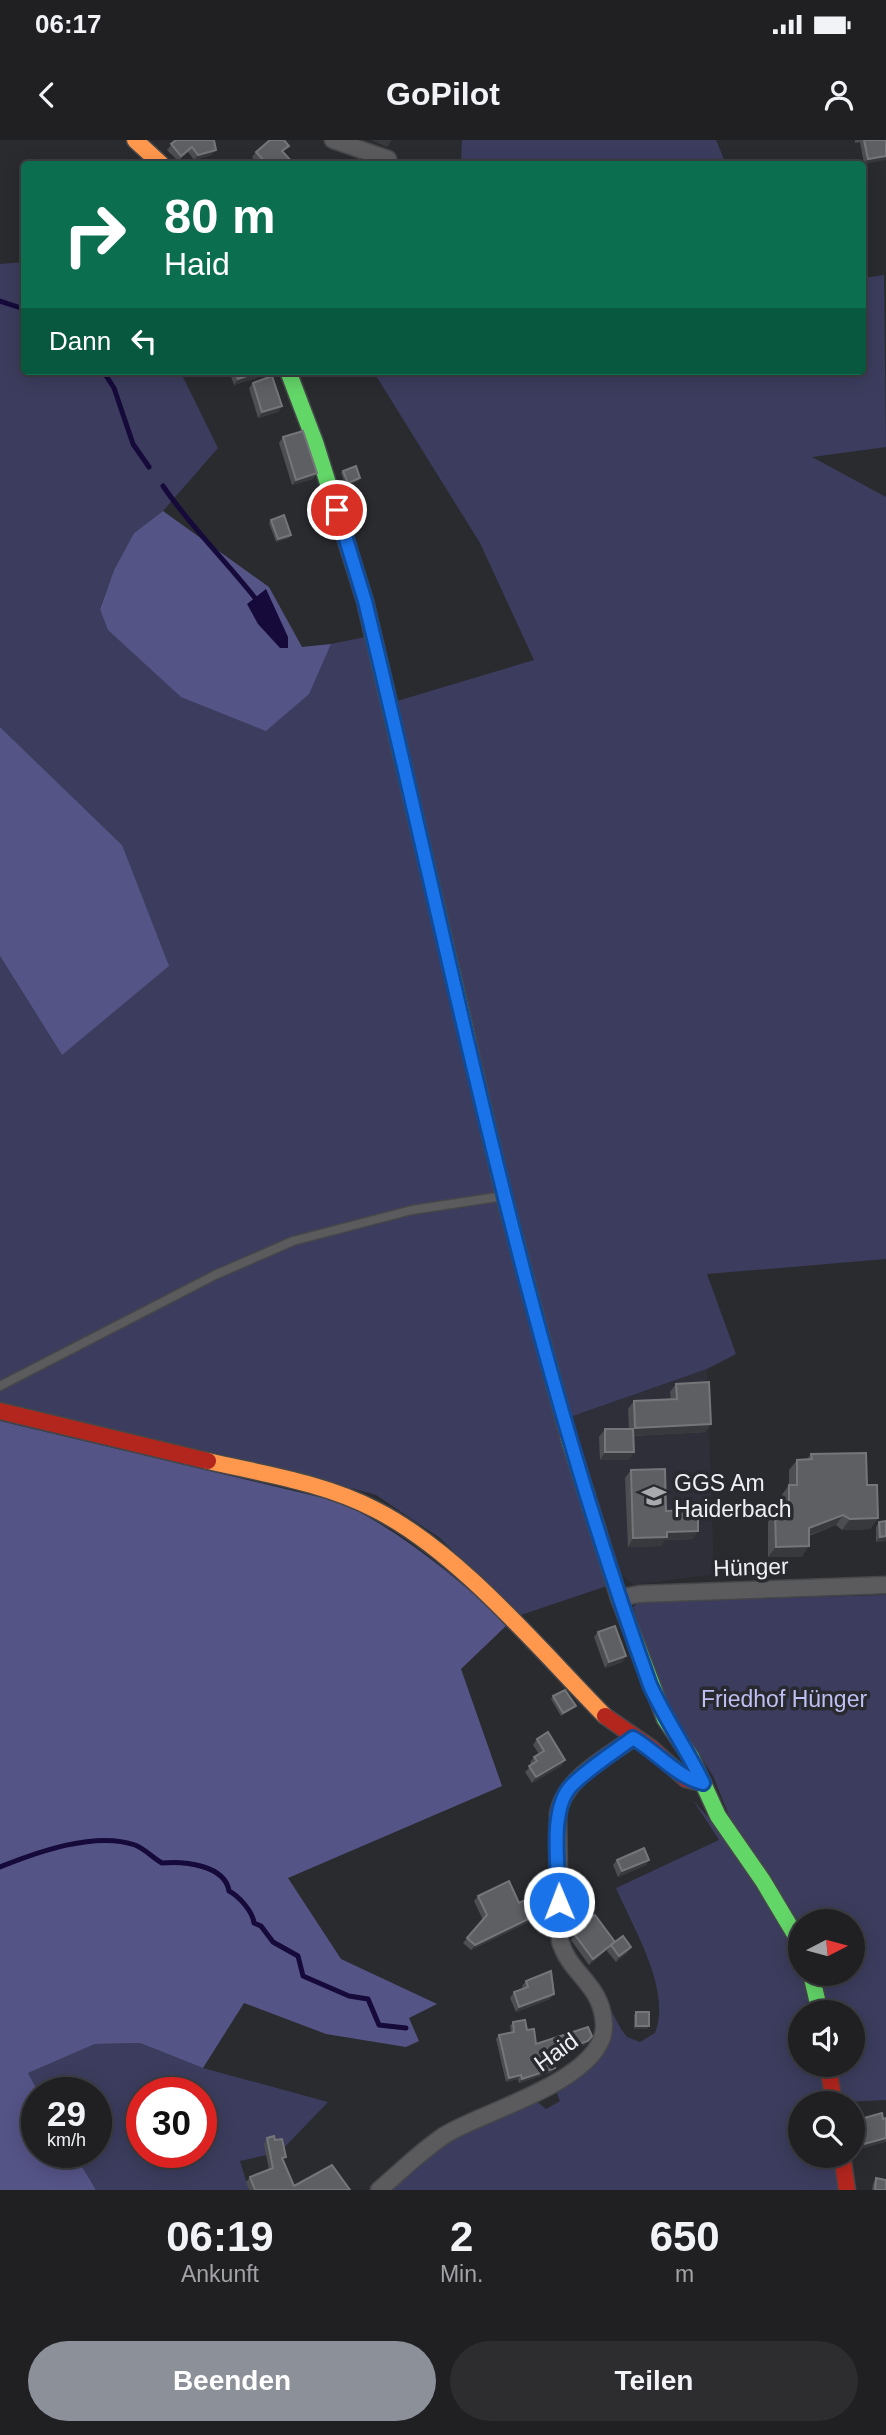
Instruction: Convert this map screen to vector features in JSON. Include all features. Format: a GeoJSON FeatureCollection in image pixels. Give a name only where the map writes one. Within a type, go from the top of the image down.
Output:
{"type":"FeatureCollection","features":[{"type":"Feature","properties":{"kind":"street"},"geometry":{"type":"LineString","coordinates":[[135,140],[158,161]]}},
{"type":"Feature","properties":{"kind":"street"},"geometry":{"type":"LineString","coordinates":[[333,140],[388,159]]}},
{"type":"Feature","properties":{"kind":"street"},"geometry":{"type":"LineString","coordinates":[[290,375],[315,442],[365,601],[504,1196],[565,1426],[619,1598],[660,1708],[703,1783],[718,1816],[764,1881],[788,1922]]}},
{"type":"Feature","properties":{"kind":"street"},"geometry":{"type":"LineString","coordinates":[[0,1411],[342,1494],[377,1510],[419,1538],[508,1618],[609,1720],[651,1748],[686,1779],[703,1783]]}},
{"type":"Feature","properties":{"kind":"street","name":"Hünger"},"geometry":{"type":"LineString","coordinates":[[619,1598],[639,1594],[886,1585]]}},
{"type":"Feature","properties":{"kind":"street","name":"Haid"},"geometry":{"type":"LineString","coordinates":[[379,2190],[445,2135],[544,2089],[569,2074],[598,2049],[604,2028],[599,1999],[566,1957],[561,1941],[558,1814],[562,1799],[572,1785],[633,1738]]}},
{"type":"Feature","properties":{"kind":"street"},"geometry":{"type":"LineString","coordinates":[[844,2168],[847,2190]]}},
{"type":"Feature","properties":{"kind":"lane"},"geometry":{"type":"LineString","coordinates":[[0,1387],[215,1275],[293,1241],[412,1210],[504,1196]]}},
{"type":"Feature","properties":{"kind":"shaded area"},"geometry":{"type":"Polygon","coordinates":[[[163,511],[269,587],[302,647],[331,644],[309,694],[266,731],[181,697],[108,630],[100,609],[114,570],[134,533],[163,511]]]}},
{"type":"Feature","properties":{"kind":"shaded area"},"geometry":{"type":"Polygon","coordinates":[[[266,589],[288,637],[288,648],[280,648],[258,624],[247,604],[266,589]]]}},
{"type":"Feature","properties":{"kind":"shaded area"},"geometry":{"type":"Polygon","coordinates":[[[0,727],[122,845],[169,966],[62,1055],[0,956],[0,727]]]}},
{"type":"Feature","properties":{"kind":"shaded area","name":"GGS Am Haiderbach"},"geometry":{"type":"Polygon","coordinates":[[[707,1369],[714,1574],[634,1585],[622,1575],[570,1417],[707,1369]]]}},
{"type":"Feature","properties":{"kind":"shaded area"},"geometry":{"type":"Polygon","coordinates":[[[0,1421],[340,1502],[407,1542],[508,1624],[461,1669],[502,1786],[288,1878],[341,1959],[437,2004],[409,2018],[419,2041],[406,2047],[326,2034],[244,2003],[203,2068],[140,2043],[95,2044],[28,2073],[30,2077],[21,2077],[21,2168],[83,2168],[96,2190],[0,2190],[0,1421]]]}},
{"type":"Feature","properties":{"kind":"green space"},"geometry":{"type":"Polygon","coordinates":[[[462,140],[716,140],[725,161],[461,161],[462,140]]]}},
{"type":"Feature","properties":{"kind":"green space"},"geometry":{"type":"Polygon","coordinates":[[[21,262],[21,375],[182,375],[218,448],[163,511],[134,533],[114,570],[100,608],[308,694],[331,644],[365,637],[607,1586],[518,1616],[440,1538],[376,1495],[282,1469],[0,1402],[0,956],[62,1055],[122,845],[0,727],[0,264],[21,262]]]}},
{"type":"Feature","properties":{"kind":"green space"},"geometry":{"type":"Polygon","coordinates":[[[884,275],[886,447],[812,457],[886,497],[886,1259],[707,1274],[736,1354],[707,1369],[570,1417],[508,1177],[397,701],[534,660],[480,543],[375,375],[866,375],[866,278],[884,275]]]}},
{"type":"Feature","properties":{"kind":"green space","name":"Friedhof Hünger"},"geometry":{"type":"Polygon","coordinates":[[[886,1595],[886,2100],[865,2101],[865,2091],[788,2091],[788,2168],[842,2168],[842,2190],[385,2190],[442,2142],[535,2100],[546,2109],[560,2101],[556,2091],[592,2061],[605,1999],[627,2037],[640,2042],[655,2033],[659,2016],[655,1979],[616,1888],[719,1840],[693,1800],[712,1822],[732,1823],[713,1776],[675,1716],[658,1680],[633,1607],[639,1602],[886,1595]]]}},
{"type":"Feature","properties":{"kind":"green space"},"geometry":{"type":"Polygon","coordinates":[[[140,2043],[203,2068],[328,2102],[280,2152],[240,2161],[249,2190],[96,2190],[83,2168],[112,2168],[112,2077],[30,2077],[28,2073],[95,2044],[140,2043]]]}},
{"type":"Feature","properties":{"kind":"building"},"geometry":{"type":"Polygon","coordinates":[[[176,140],[214,140],[216,150],[198,155],[192,147],[181,156],[171,144],[176,140]]]}},
{"type":"Feature","properties":{"kind":"building"},"geometry":{"type":"Polygon","coordinates":[[[270,140],[284,140],[289,146],[282,151],[291,161],[264,161],[256,152],[270,140]]]}},
{"type":"Feature","properties":{"kind":"building"},"geometry":{"type":"Polygon","coordinates":[[[864,140],[886,140],[886,156],[868,159],[864,140]]]}},
{"type":"Feature","properties":{"kind":"building"},"geometry":{"type":"Polygon","coordinates":[[[272,376],[282,406],[262,412],[253,383],[272,376]]]}},
{"type":"Feature","properties":{"kind":"building"},"geometry":{"type":"Polygon","coordinates":[[[303,431],[317,473],[296,480],[283,437],[303,431]]]}},
{"type":"Feature","properties":{"kind":"building"},"geometry":{"type":"Polygon","coordinates":[[[356,466],[360,478],[348,483],[343,471],[356,466]]]}},
{"type":"Feature","properties":{"kind":"building"},"geometry":{"type":"Polygon","coordinates":[[[284,515],[291,535],[278,539],[271,520],[284,515]]]}},
{"type":"Feature","properties":{"kind":"building"},"geometry":{"type":"Polygon","coordinates":[[[709,1382],[711,1424],[635,1428],[634,1401],[677,1399],[676,1384],[709,1382]]]}},
{"type":"Feature","properties":{"kind":"building"},"geometry":{"type":"Polygon","coordinates":[[[605,1429],[633,1429],[634,1452],[605,1452],[605,1429]]]}},
{"type":"Feature","properties":{"kind":"building"},"geometry":{"type":"Polygon","coordinates":[[[866,1453],[867,1485],[877,1485],[878,1518],[850,1519],[843,1515],[809,1528],[809,1546],[776,1547],[775,1512],[789,1511],[789,1485],[797,1485],[797,1460],[812,1459],[811,1454],[866,1453]]]}},
{"type":"Feature","properties":{"kind":"building"},"geometry":{"type":"Polygon","coordinates":[[[665,1469],[666,1511],[698,1510],[698,1531],[667,1532],[667,1537],[633,1538],[631,1470],[665,1469]]]}},
{"type":"Feature","properties":{"kind":"building"},"geometry":{"type":"Polygon","coordinates":[[[886,1521],[886,1536],[880,1537],[879,1522],[886,1521]]]}},
{"type":"Feature","properties":{"kind":"building"},"geometry":{"type":"Polygon","coordinates":[[[615,1626],[626,1656],[609,1662],[598,1632],[615,1626]]]}},
{"type":"Feature","properties":{"kind":"building"},"geometry":{"type":"Polygon","coordinates":[[[565,1690],[576,1706],[563,1713],[553,1696],[565,1690]]]}},
{"type":"Feature","properties":{"kind":"building"},"geometry":{"type":"Polygon","coordinates":[[[548,1732],[565,1760],[536,1777],[529,1766],[537,1761],[534,1757],[544,1751],[537,1739],[548,1732]]]}},
{"type":"Feature","properties":{"kind":"building"},"geometry":{"type":"Polygon","coordinates":[[[644,1848],[649,1860],[622,1871],[617,1860],[644,1848]]]}},
{"type":"Feature","properties":{"kind":"building"},"geometry":{"type":"Polygon","coordinates":[[[509,1881],[519,1903],[549,1888],[553,1907],[475,1945],[467,1938],[487,1915],[478,1896],[509,1881]]]}},
{"type":"Feature","properties":{"kind":"building"},"geometry":{"type":"Polygon","coordinates":[[[595,1915],[615,1942],[593,1959],[575,1935],[586,1926],[584,1923],[595,1915]]]}},
{"type":"Feature","properties":{"kind":"building"},"geometry":{"type":"Polygon","coordinates":[[[623,1936],[631,1947],[619,1956],[611,1945],[623,1936]]]}},
{"type":"Feature","properties":{"kind":"building"},"geometry":{"type":"Polygon","coordinates":[[[551,1971],[554,1994],[519,2007],[514,1992],[528,1987],[526,1981],[551,1971]]]}},
{"type":"Feature","properties":{"kind":"building"},"geometry":{"type":"Polygon","coordinates":[[[636,2012],[649,2012],[649,2026],[636,2026],[636,2012]]]}},
{"type":"Feature","properties":{"kind":"building"},"geometry":{"type":"Polygon","coordinates":[[[525,2020],[527,2030],[534,2029],[536,2044],[588,2027],[592,2036],[588,2041],[551,2054],[555,2068],[522,2079],[521,2075],[509,2078],[499,2035],[514,2032],[513,2022],[525,2020]]]}},
{"type":"Feature","properties":{"kind":"building"},"geometry":{"type":"Polygon","coordinates":[[[882,2113],[883,2119],[886,2118],[886,2138],[865,2144],[865,2118],[882,2113]]]}},
{"type":"Feature","properties":{"kind":"building"},"geometry":{"type":"Polygon","coordinates":[[[274,2136],[275,2140],[282,2139],[286,2157],[282,2158],[294,2186],[332,2165],[350,2190],[255,2190],[250,2177],[273,2168],[267,2138],[274,2136]]]}},
{"type":"Feature","properties":{"kind":"building"},"geometry":{"type":"Polygon","coordinates":[[[876,2178],[886,2180],[886,2190],[875,2190],[876,2178]]]}},
{"type":"Feature","properties":{"kind":"waterway"},"geometry":{"type":"LineString","coordinates":[[0,301],[21,308]]}},
{"type":"Feature","properties":{"kind":"waterway"},"geometry":{"type":"LineString","coordinates":[[106,375],[114,388],[133,444],[149,467]]}},
{"type":"Feature","properties":{"kind":"waterway"},"geometry":{"type":"LineString","coordinates":[[163,486],[255,598]]}},
{"type":"Feature","properties":{"kind":"waterway"},"geometry":{"type":"LineString","coordinates":[[0,1867],[66,1845],[102,1840],[135,1845],[162,1863],[202,1866],[220,1875],[229,1891],[248,1909],[254,1923],[261,1926],[273,1942],[298,1956],[303,1976],[349,1996],[368,1999],[379,2025],[406,2028]]}},
{"type":"Feature","properties":{"kind":"traffic: fast"},"geometry":{"type":"LineString","coordinates":[[290,375],[315,442],[365,601],[468,1041]]}},
{"type":"Feature","properties":{"kind":"traffic: fast"},"geometry":{"type":"LineString","coordinates":[[568,1436],[619,1598],[665,1719],[691,1757],[718,1816],[788,1923]]}},
{"type":"Feature","properties":{"kind":"traffic: fast"},"geometry":{"type":"LineString","coordinates":[[814,1986],[817,2000]]}},
{"type":"Feature","properties":{"kind":"traffic: slow"},"geometry":{"type":"LineString","coordinates":[[135,140],[158,161]]}},
{"type":"Feature","properties":{"kind":"traffic: slow"},"geometry":{"type":"LineString","coordinates":[[208,1461],[294,1480],[336,1493],[376,1510],[407,1528],[468,1576],[605,1716]]}},
{"type":"Feature","properties":{"kind":"traffic: jam"},"geometry":{"type":"LineString","coordinates":[[468,1041],[504,1196],[568,1436]]}},
{"type":"Feature","properties":{"kind":"traffic: jam"},"geometry":{"type":"LineString","coordinates":[[0,1411],[208,1461]]}},
{"type":"Feature","properties":{"kind":"traffic: jam"},"geometry":{"type":"LineString","coordinates":[[605,1716],[651,1748],[686,1779],[703,1783]]}},
{"type":"Feature","properties":{"kind":"traffic: jam"},"geometry":{"type":"LineString","coordinates":[[830,2077],[832,2091]]}},
{"type":"Feature","properties":{"kind":"traffic: jam"},"geometry":{"type":"LineString","coordinates":[[844,2168],[847,2190]]}},
{"type":"Feature","properties":{"kind":"place","name":"GGS Am Haiderbach"},"geometry":{"type":"Point","coordinates":[654,1496]}},
{"type":"Feature","properties":{"kind":"route"},"geometry":{"type":"LineString","coordinates":[[337,510],[365,601],[504,1196],[565,1426],[619,1598],[650,1685],[665,1719],[691,1757],[703,1783],[686,1779],[651,1748],[633,1738],[581,1777],[566,1792],[559,1808],[559,1902]]}}]}
